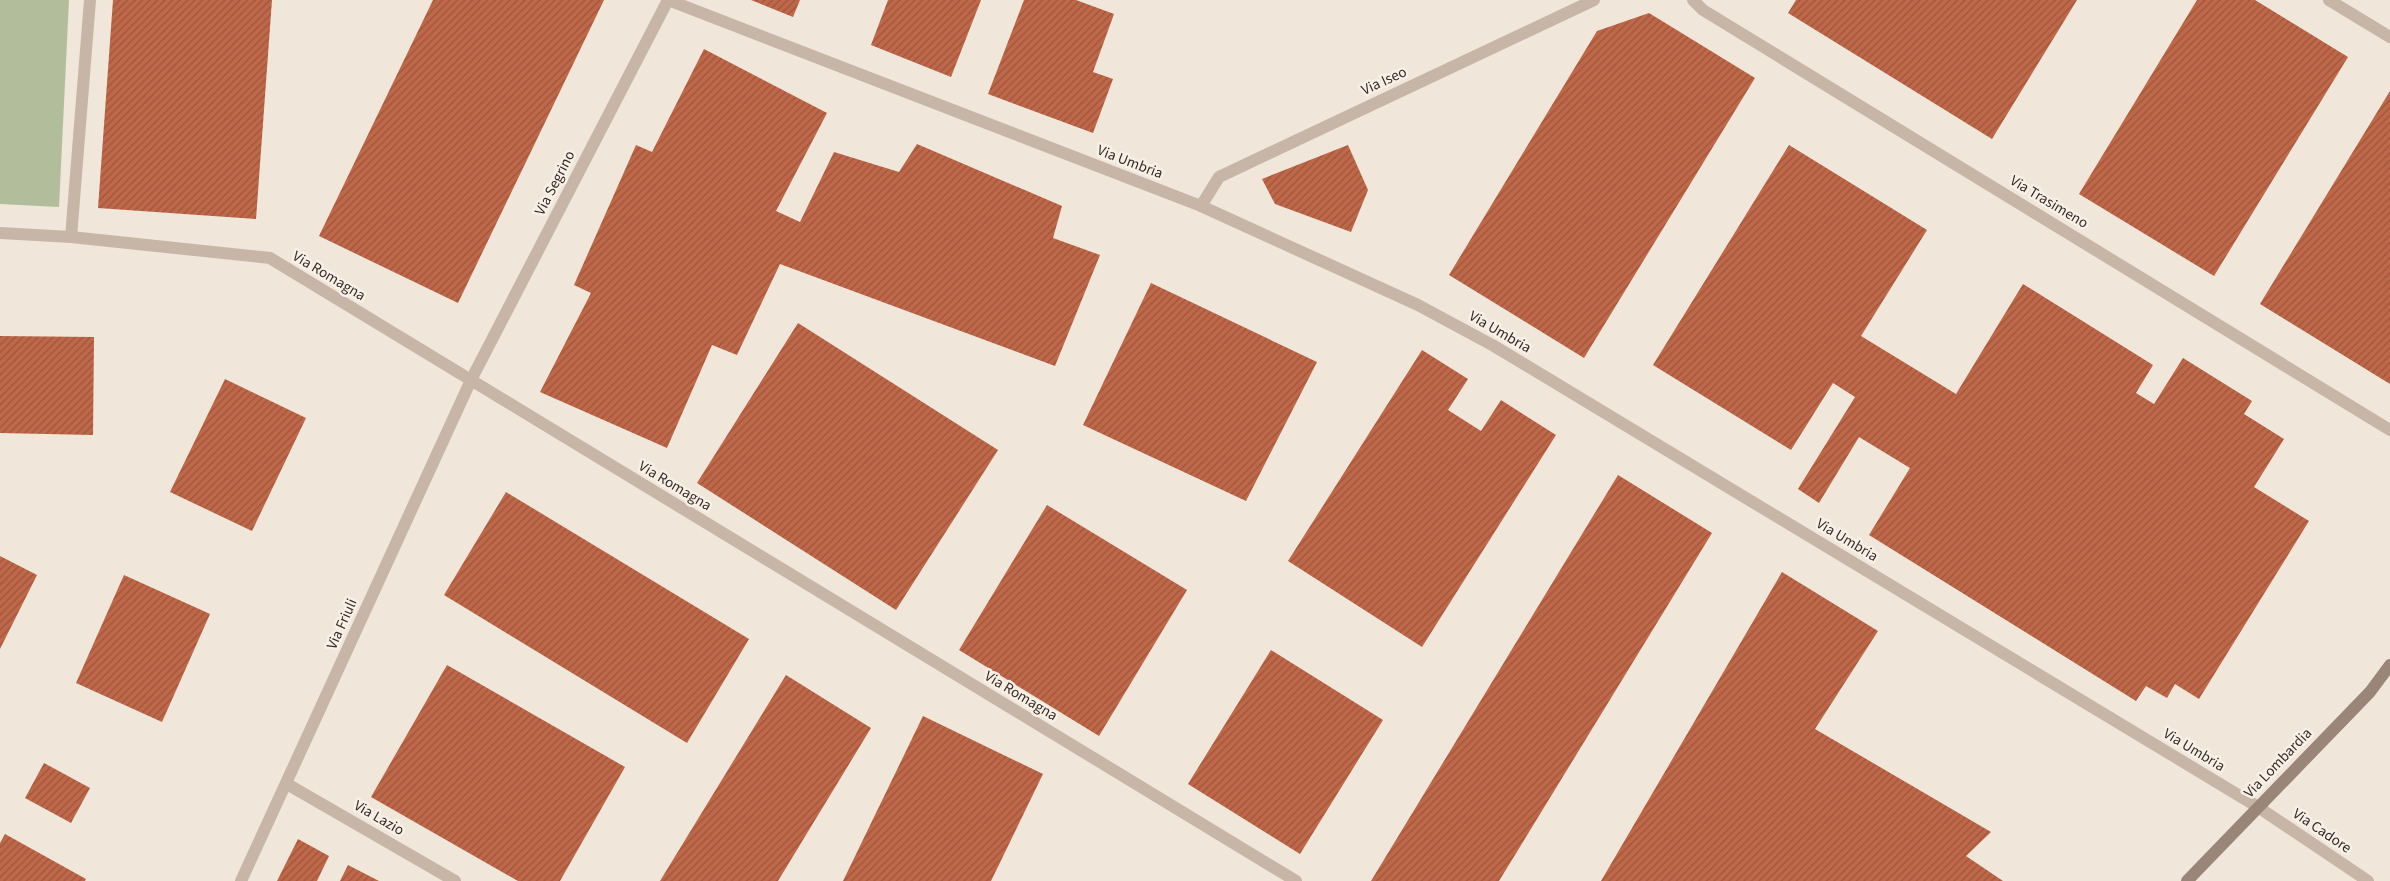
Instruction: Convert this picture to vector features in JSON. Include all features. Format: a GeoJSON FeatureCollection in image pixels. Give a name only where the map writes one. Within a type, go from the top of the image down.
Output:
{"type":"FeatureCollection","features":[{"type":"Feature","properties":{"kind":"street"},"geometry":{"type":"LineString","coordinates":[[71,237],[90,0]]}},
{"type":"Feature","properties":{"kind":"street","name":"Via Umbria"},"geometry":{"type":"LineString","coordinates":[[668,0],[1201,206],[1418,305],[1494,346],[2258,808]]}},
{"type":"Feature","properties":{"kind":"street","name":"Via Segrino"},"geometry":{"type":"LineString","coordinates":[[471,380],[668,0]]}},
{"type":"Feature","properties":{"kind":"street","name":"Via Iseo"},"geometry":{"type":"LineString","coordinates":[[1201,206],[1219,177],[1594,0]]}},
{"type":"Feature","properties":{"kind":"street","name":"Via Trasimeno"},"geometry":{"type":"LineString","coordinates":[[1693,0],[1703,10],[2390,430]]}},
{"type":"Feature","properties":{"kind":"street"},"geometry":{"type":"LineString","coordinates":[[2330,0],[2390,37]]}},
{"type":"Feature","properties":{"kind":"street","name":"Via Romagna"},"geometry":{"type":"LineString","coordinates":[[0,233],[71,237],[270,258],[1296,881]]}},
{"type":"Feature","properties":{"kind":"street","name":"Via Friuli"},"geometry":{"type":"LineString","coordinates":[[242,881],[288,784],[471,380]]}},
{"type":"Feature","properties":{"kind":"street","name":"Via Lombardia"},"geometry":{"type":"LineString","coordinates":[[2187,881],[2370,692],[2390,665]]}},
{"type":"Feature","properties":{"kind":"street","name":"Via Lazio"},"geometry":{"type":"LineString","coordinates":[[288,784],[455,881]]}},
{"type":"Feature","properties":{"kind":"street","name":"Via Cadore"},"geometry":{"type":"LineString","coordinates":[[2258,808],[2368,881]]}},
{"type":"Feature","properties":{"kind":"green space"},"geometry":{"type":"Polygon","coordinates":[[[0,0],[69,0],[59,207],[0,204],[0,0]]]}},
{"type":"Feature","properties":{"kind":"building"},"geometry":{"type":"Polygon","coordinates":[[[113,0],[272,0],[256,219],[98,208],[113,0]]]}},
{"type":"Feature","properties":{"kind":"building"},"geometry":{"type":"Polygon","coordinates":[[[433,0],[604,0],[458,303],[319,236],[433,0]]]}},
{"type":"Feature","properties":{"kind":"building"},"geometry":{"type":"Polygon","coordinates":[[[751,0],[800,0],[793,17],[751,0]]]}},
{"type":"Feature","properties":{"kind":"building"},"geometry":{"type":"Polygon","coordinates":[[[888,0],[981,0],[951,77],[871,45],[888,0]]]}},
{"type":"Feature","properties":{"kind":"building"},"geometry":{"type":"Polygon","coordinates":[[[1024,0],[1076,0],[1114,14],[1093,72],[1113,79],[1093,133],[988,94],[1024,0]]]}},
{"type":"Feature","properties":{"kind":"building"},"geometry":{"type":"Polygon","coordinates":[[[1796,0],[2077,0],[1992,139],[1788,13],[1796,0]]]}},
{"type":"Feature","properties":{"kind":"building"},"geometry":{"type":"Polygon","coordinates":[[[2197,0],[2255,0],[2348,57],[2214,276],[2079,194],[2197,0]]]}},
{"type":"Feature","properties":{"kind":"building"},"geometry":{"type":"Polygon","coordinates":[[[1649,13],[1755,78],[1584,358],[1449,275],[1597,31],[1649,13]]]}},
{"type":"Feature","properties":{"kind":"building"},"geometry":{"type":"Polygon","coordinates":[[[704,49],[827,113],[776,211],[800,222],[834,152],[899,172],[917,144],[1062,206],[1053,238],[1100,255],[1055,366],[780,264],[737,355],[712,345],[667,448],[540,392],[591,293],[574,285],[636,145],[652,152],[704,49]]]}},
{"type":"Feature","properties":{"kind":"building"},"geometry":{"type":"Polygon","coordinates":[[[2390,91],[2390,384],[2260,304],[2390,91]]]}},
{"type":"Feature","properties":{"kind":"building"},"geometry":{"type":"Polygon","coordinates":[[[1348,145],[1368,190],[1351,232],[1275,204],[1262,179],[1348,145]]]}},
{"type":"Feature","properties":{"kind":"building"},"geometry":{"type":"Polygon","coordinates":[[[1789,145],[1927,230],[1861,336],[1956,394],[2023,284],[2153,365],[2136,393],[2154,404],[2183,358],[2252,401],[2244,414],[2284,439],[2254,487],[2309,521],[2199,699],[2175,684],[2167,698],[2146,686],[2136,701],[1869,535],[1910,468],[1859,437],[1819,503],[1798,489],[1855,397],[1833,383],[1791,450],[1653,365],[1789,145]]]}},
{"type":"Feature","properties":{"kind":"building"},"geometry":{"type":"Polygon","coordinates":[[[1151,283],[1317,362],[1246,501],[1083,425],[1151,283]]]}},
{"type":"Feature","properties":{"kind":"building"},"geometry":{"type":"Polygon","coordinates":[[[798,323],[998,450],[896,610],[697,483],[798,323]]]}},
{"type":"Feature","properties":{"kind":"building"},"geometry":{"type":"Polygon","coordinates":[[[0,336],[94,337],[93,435],[0,433],[0,336]]]}},
{"type":"Feature","properties":{"kind":"building"},"geometry":{"type":"Polygon","coordinates":[[[1422,350],[1468,379],[1448,410],[1481,431],[1501,400],[1556,435],[1422,647],[1288,561],[1422,350]]]}},
{"type":"Feature","properties":{"kind":"building"},"geometry":{"type":"Polygon","coordinates":[[[225,379],[306,418],[252,531],[170,492],[225,379]]]}},
{"type":"Feature","properties":{"kind":"building"},"geometry":{"type":"Polygon","coordinates":[[[1618,475],[1712,533],[1499,881],[1371,881],[1618,475]]]}},
{"type":"Feature","properties":{"kind":"building"},"geometry":{"type":"Polygon","coordinates":[[[506,492],[749,639],[687,743],[444,595],[506,492]]]}},
{"type":"Feature","properties":{"kind":"building"},"geometry":{"type":"Polygon","coordinates":[[[1047,505],[1187,590],[1099,736],[959,650],[1047,505]]]}},
{"type":"Feature","properties":{"kind":"building"},"geometry":{"type":"Polygon","coordinates":[[[0,556],[37,575],[0,649],[0,556]]]}},
{"type":"Feature","properties":{"kind":"building"},"geometry":{"type":"Polygon","coordinates":[[[1782,572],[1878,631],[1815,729],[1991,832],[1966,856],[2003,881],[1601,881],[1782,572]]]}},
{"type":"Feature","properties":{"kind":"building"},"geometry":{"type":"Polygon","coordinates":[[[124,575],[210,614],[162,722],[76,683],[124,575]]]}},
{"type":"Feature","properties":{"kind":"building"},"geometry":{"type":"Polygon","coordinates":[[[1271,650],[1383,720],[1300,854],[1188,784],[1271,650]]]}},
{"type":"Feature","properties":{"kind":"building"},"geometry":{"type":"Polygon","coordinates":[[[447,665],[625,767],[560,881],[518,881],[371,797],[447,665]]]}},
{"type":"Feature","properties":{"kind":"building"},"geometry":{"type":"Polygon","coordinates":[[[786,675],[871,728],[778,881],[660,881],[786,675]]]}},
{"type":"Feature","properties":{"kind":"building"},"geometry":{"type":"Polygon","coordinates":[[[923,716],[1043,774],[991,881],[843,881],[923,716]]]}},
{"type":"Feature","properties":{"kind":"building"},"geometry":{"type":"Polygon","coordinates":[[[44,763],[90,788],[71,823],[25,798],[44,763]]]}},
{"type":"Feature","properties":{"kind":"building"},"geometry":{"type":"Polygon","coordinates":[[[5,834],[86,879],[85,881],[0,881],[0,843],[5,834]]]}},
{"type":"Feature","properties":{"kind":"building"},"geometry":{"type":"Polygon","coordinates":[[[298,839],[329,856],[317,881],[277,881],[298,839]]]}},
{"type":"Feature","properties":{"kind":"building"},"geometry":{"type":"Polygon","coordinates":[[[348,865],[379,881],[340,881],[348,865]]]}}]}
